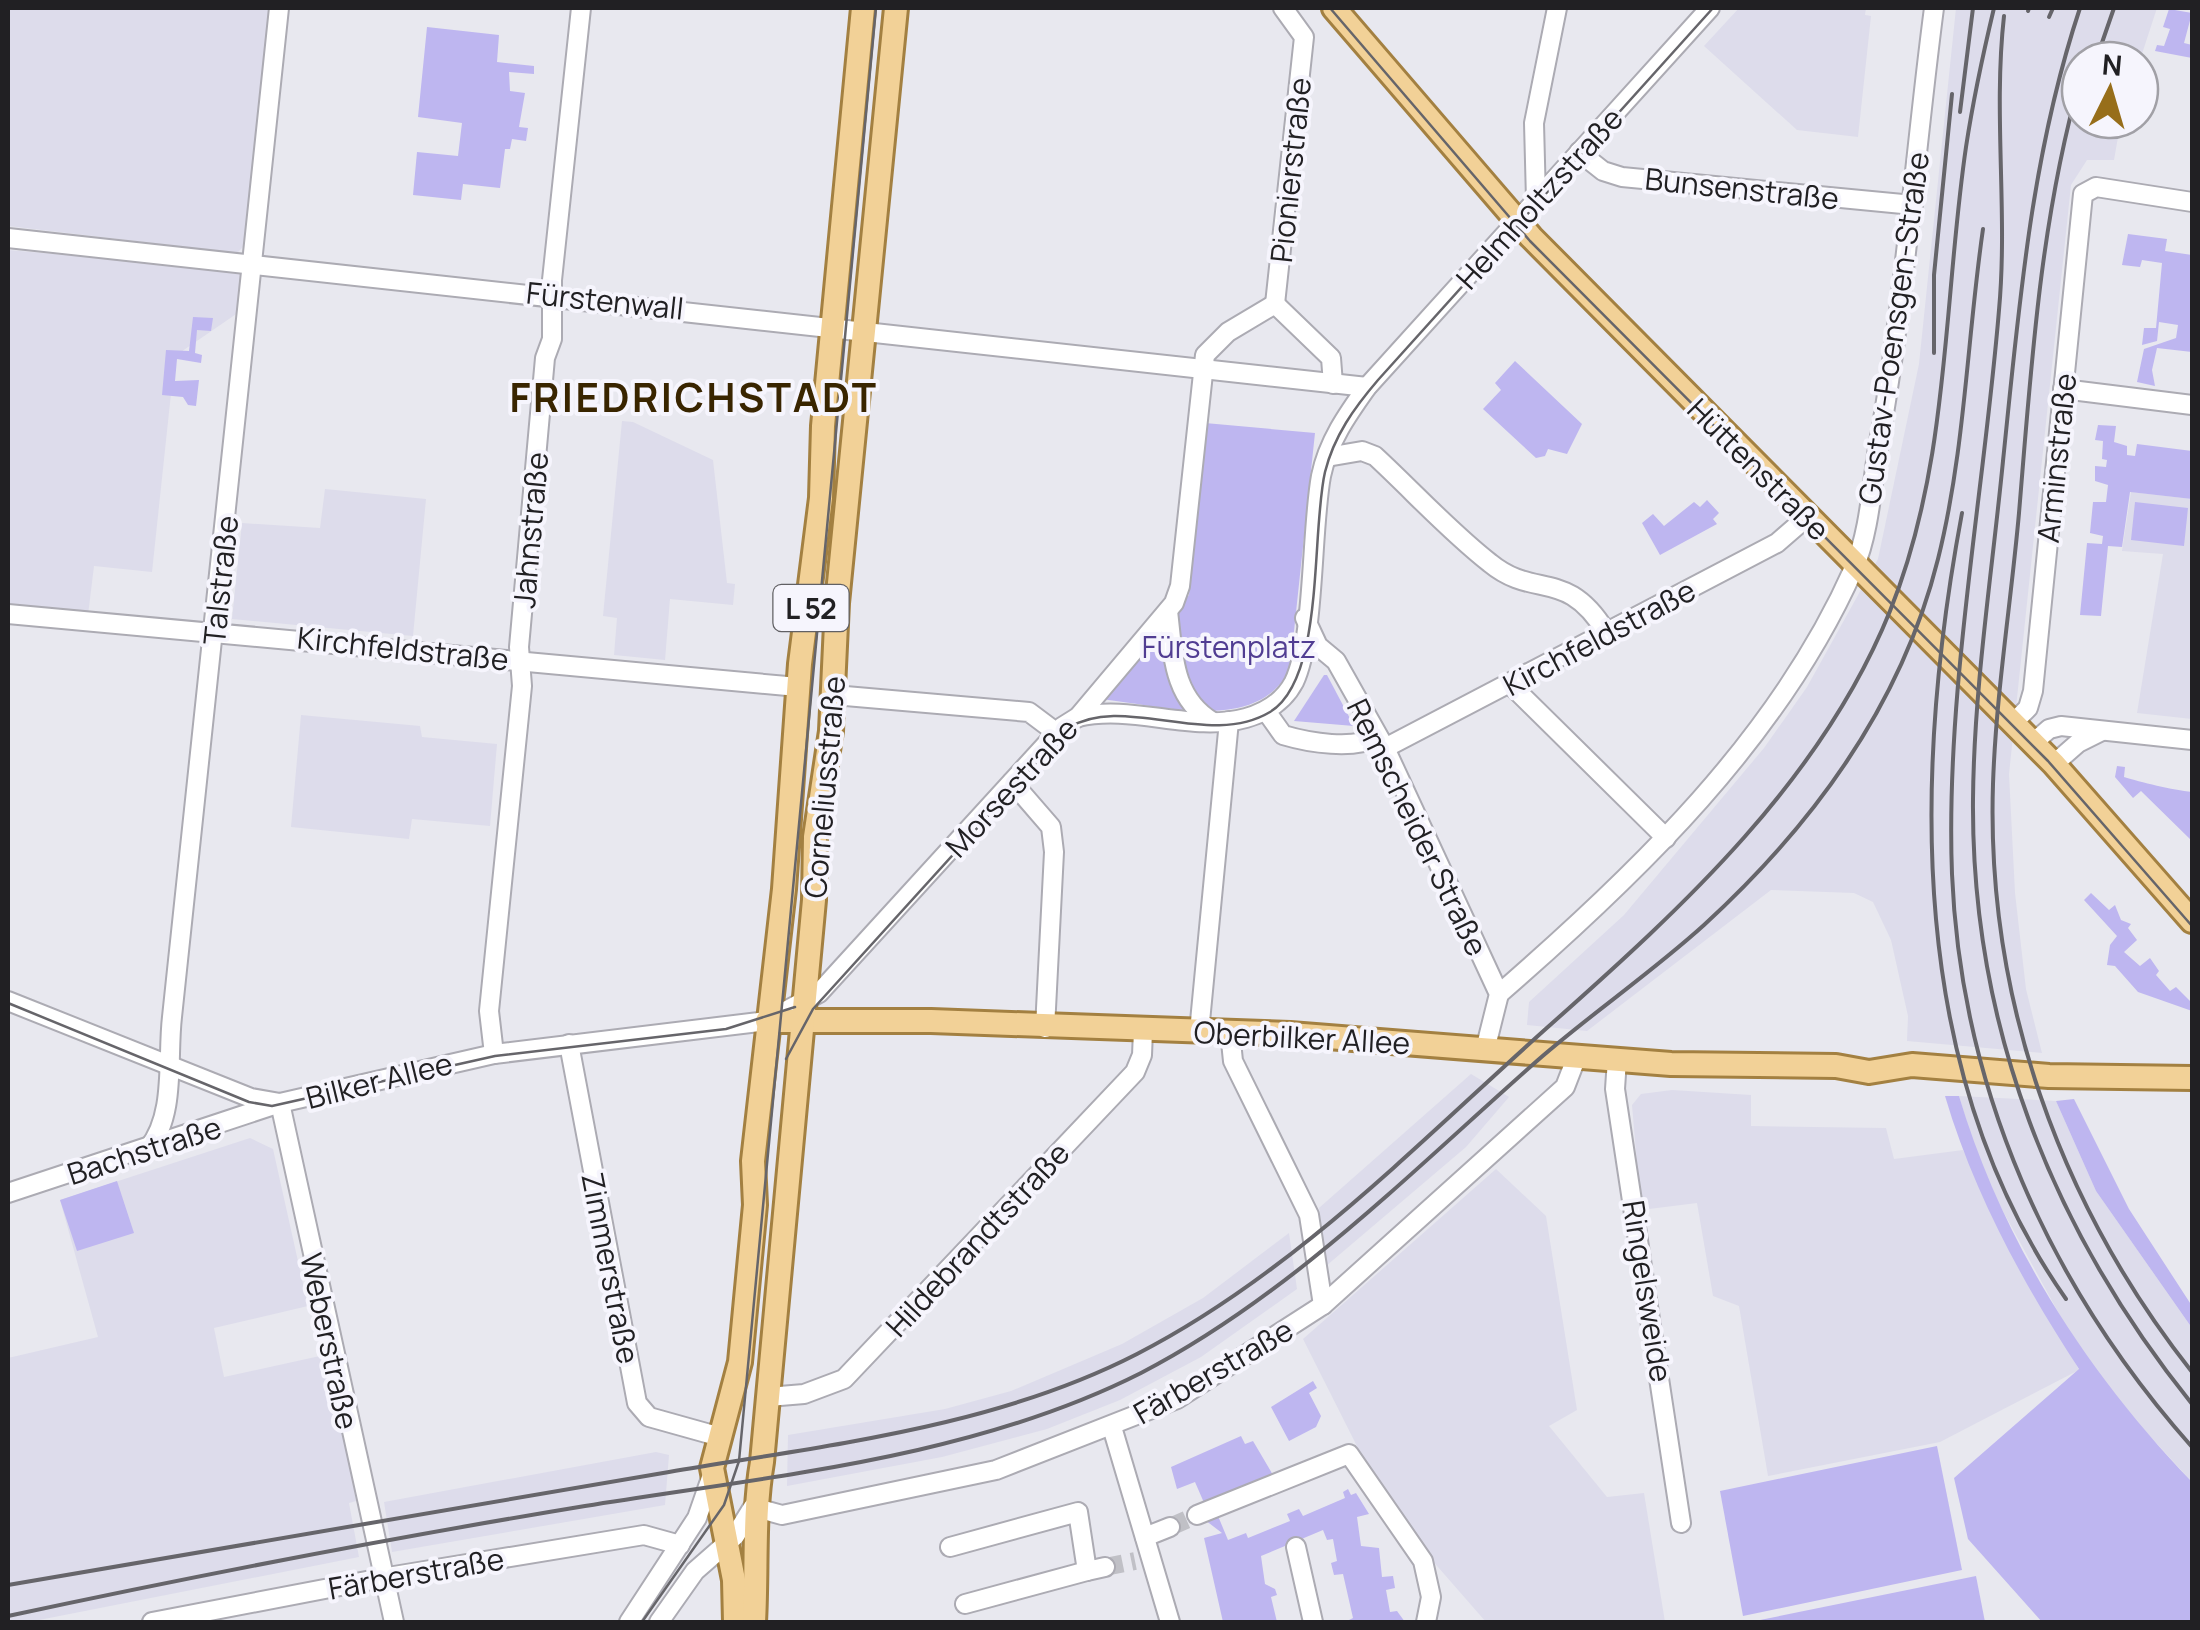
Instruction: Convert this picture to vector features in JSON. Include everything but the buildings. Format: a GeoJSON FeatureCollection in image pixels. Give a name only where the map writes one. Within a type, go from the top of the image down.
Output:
{"type":"FeatureCollection","features":[{"type":"Feature","properties":{"kind":"main road","name":"Corneliusstraße"},"geometry":{"type":"LineString","coordinates":[[712,1475],[718,1436],[740,1362],[767,1021],[795,744],[790,686],[818,536],[863,8]]}},
{"type":"Feature","properties":{"kind":"main road","name":"Corneliusstraße"},"geometry":{"type":"LineString","coordinates":[[752,1511],[768,1397],[804,1010],[815,838],[834,695],[837,603],[896,8]]}},
{"type":"Feature","properties":{"kind":"main road","name":"Hüttenstraße"},"geometry":{"type":"LineString","coordinates":[[1334,8],[1517,222],[1806,517],[2034,742],[2192,921]]}},
{"type":"Feature","properties":{"kind":"main road"},"geometry":{"type":"LineString","coordinates":[[795,744],[806,736],[818,738],[818,759],[826,767]]}},
{"type":"Feature","properties":{"kind":"main road","name":"Oberbilker Allee"},"geometry":{"type":"LineString","coordinates":[[767,1021],[804,1010],[1045,1028],[1230,1032],[1486,1046],[1617,1060],[1739,1067],[1836,1066],[1869,1072],[1911,1066],[2049,1076],[2192,1078]]}},
{"type":"Feature","properties":{"kind":"main road","name":"L 52"},"geometry":{"type":"LineString","coordinates":[[712,1475],[734,1580],[734,1622]]}},
{"type":"Feature","properties":{"kind":"main road"},"geometry":{"type":"LineString","coordinates":[[716,1503],[737,1516],[752,1511]]}},
{"type":"Feature","properties":{"kind":"main road","name":"L 52"},"geometry":{"type":"LineString","coordinates":[[752,1511],[758,1545],[754,1622]]}},
{"type":"Feature","properties":{"kind":"street","name":"Talstraße"},"geometry":{"type":"LineString","coordinates":[[148,1149],[165,1116],[167,1064],[280,8]]}},
{"type":"Feature","properties":{"kind":"street","name":"Jahnstraße"},"geometry":{"type":"LineString","coordinates":[[494,1054],[489,1012],[522,686],[521,660],[581,8]]}},
{"type":"Feature","properties":{"kind":"street","name":"Pionierstraße"},"geometry":{"type":"LineString","coordinates":[[1275,304],[1304,37],[1283,8]]}},
{"type":"Feature","properties":{"kind":"street"},"geometry":{"type":"LineString","coordinates":[[1536,200],[1534,123],[1557,8]]}},
{"type":"Feature","properties":{"kind":"street","name":"Helmholtzstraße"},"geometry":{"type":"LineString","coordinates":[[1366,387],[1710,8]]}},
{"type":"Feature","properties":{"kind":"street","name":"Gustav-Poensgen-Straße"},"geometry":{"type":"LineString","coordinates":[[1499,994],[1606,900],[1732,762],[1824,628],[1855,566],[1890,378],[1934,8]]}},
{"type":"Feature","properties":{"kind":"street","name":"Bunsenstraße"},"geometry":{"type":"LineString","coordinates":[[1579,152],[1615,176],[1913,205]]}},
{"type":"Feature","properties":{"kind":"street","name":"Arminstraße"},"geometry":{"type":"LineString","coordinates":[[2014,722],[2032,696],[2082,204],[2088,189],[2192,202]]}},
{"type":"Feature","properties":{"kind":"street","name":"Fürstenwall"},"geometry":{"type":"LineString","coordinates":[[8,238],[554,294],[1202,369]]}},
{"type":"Feature","properties":{"kind":"street"},"geometry":{"type":"LineString","coordinates":[[1221,721],[1194,708],[1177,676],[1168,611],[1180,586],[1202,369],[1208,348],[1275,304],[1331,358],[1333,384]]}},
{"type":"Feature","properties":{"kind":"street"},"geometry":{"type":"LineString","coordinates":[[1078,717],[1110,713],[1221,721],[1266,711],[1294,683],[1327,457],[1343,420],[1366,387],[1202,369]]}},
{"type":"Feature","properties":{"kind":"street"},"geometry":{"type":"LineString","coordinates":[[2063,389],[2192,405]]}},
{"type":"Feature","properties":{"kind":"street"},"geometry":{"type":"LineString","coordinates":[[1327,457],[1362,451],[1375,456],[1492,565],[1573,593],[1587,602],[1606,632]]}},
{"type":"Feature","properties":{"kind":"street","name":"Kirchfeldstraße"},"geometry":{"type":"LineString","coordinates":[[1266,711],[1283,735],[1293,738],[1382,743],[1511,685],[1777,543],[1806,517]]}},
{"type":"Feature","properties":{"kind":"street","name":"Morsestraße"},"geometry":{"type":"LineString","coordinates":[[804,1010],[852,962],[1057,733],[1078,717],[1168,611]]}},
{"type":"Feature","properties":{"kind":"street","name":"Kirchfeldstraße"},"geometry":{"type":"LineString","coordinates":[[8,614],[115,620],[214,634],[790,686]]}},
{"type":"Feature","properties":{"kind":"street","name":"Remscheider Straße"},"geometry":{"type":"LineString","coordinates":[[1305,618],[1318,646],[1336,661],[1382,743],[1499,994],[1486,1046]]}},
{"type":"Feature","properties":{"kind":"street"},"geometry":{"type":"LineString","coordinates":[[1511,685],[1666,838]]}},
{"type":"Feature","properties":{"kind":"street"},"geometry":{"type":"LineString","coordinates":[[834,695],[1029,712],[1057,733]]}},
{"type":"Feature","properties":{"kind":"street"},"geometry":{"type":"LineString","coordinates":[[1199,1032],[1221,721]]}},
{"type":"Feature","properties":{"kind":"street"},"geometry":{"type":"LineString","coordinates":[[2034,742],[2048,729],[2061,726],[2192,740]]}},
{"type":"Feature","properties":{"kind":"street"},"geometry":{"type":"LineString","coordinates":[[2054,764],[2078,743],[2103,731]]}},
{"type":"Feature","properties":{"kind":"street"},"geometry":{"type":"LineString","coordinates":[[1012,782],[1051,828],[1054,852],[1045,1028]]}},
{"type":"Feature","properties":{"kind":"street"},"geometry":{"type":"LineString","coordinates":[[809,949],[824,967],[842,968],[852,962]]}},
{"type":"Feature","properties":{"kind":"street","name":"Bilker Allee"},"geometry":{"type":"LineString","coordinates":[[8,1001],[251,1098],[280,1103],[494,1054],[767,1021]]}},
{"type":"Feature","properties":{"kind":"street","name":"Hildebrandtstraße"},"geometry":{"type":"LineString","coordinates":[[768,1397],[804,1394],[844,1379],[1135,1072],[1142,1056],[1143,1031]]}},
{"type":"Feature","properties":{"kind":"street"},"geometry":{"type":"LineString","coordinates":[[1230,1032],[1234,1061],[1309,1215],[1323,1304]]}},
{"type":"Feature","properties":{"kind":"street","name":"Zimmerstraße"},"geometry":{"type":"LineString","coordinates":[[569,1044],[637,1402],[648,1417],[718,1436]]}},
{"type":"Feature","properties":{"kind":"street","name":"Färberstraße"},"geometry":{"type":"LineString","coordinates":[[752,1511],[782,1515],[996,1470],[1112,1427],[1192,1390],[1323,1304],[1565,1087],[1577,1056]]}},
{"type":"Feature","properties":{"kind":"street","name":"Ringelsweide"},"geometry":{"type":"LineString","coordinates":[[1617,1060],[1615,1089],[1681,1523]]}},
{"type":"Feature","properties":{"kind":"street","name":"Bachstraße"},"geometry":{"type":"LineString","coordinates":[[8,1194],[280,1103]]}},
{"type":"Feature","properties":{"kind":"street","name":"Weberstraße"},"geometry":{"type":"LineString","coordinates":[[280,1103],[394,1622]]}},
{"type":"Feature","properties":{"kind":"street"},"geometry":{"type":"LineString","coordinates":[[1112,1427],[1154,1557],[1170,1622]]}},
{"type":"Feature","properties":{"kind":"street"},"geometry":{"type":"LineString","coordinates":[[1197,1515],[1348,1454],[1423,1561],[1431,1597],[1426,1622]]}},
{"type":"Feature","properties":{"kind":"street"},"geometry":{"type":"LineString","coordinates":[[629,1622],[697,1518],[712,1475]]}},
{"type":"Feature","properties":{"kind":"street"},"geometry":{"type":"LineString","coordinates":[[659,1622],[695,1571],[726,1544],[752,1511]]}},
{"type":"Feature","properties":{"kind":"street"},"geometry":{"type":"LineString","coordinates":[[950,1547],[1078,1512],[1096,1569],[964,1604]]}},
{"type":"Feature","properties":{"kind":"street"},"geometry":{"type":"LineString","coordinates":[[1145,1536],[1170,1526]]}},
{"type":"Feature","properties":{"kind":"street","name":"Färberstraße"},"geometry":{"type":"LineString","coordinates":[[152,1622],[382,1578],[644,1535],[680,1545]]}},
{"type":"Feature","properties":{"kind":"street"},"geometry":{"type":"LineString","coordinates":[[1296,1547],[1312,1622]]}},
{"type":"Feature","properties":{"kind":"street"},"geometry":{"type":"LineString","coordinates":[[1135,1561],[1154,1557]]}},
{"type":"Feature","properties":{"kind":"shaded area"},"geometry":{"type":"Polygon","coordinates":[[[8,8],[272,8],[243,247],[237,253],[8,226],[8,8]]]}},
{"type":"Feature","properties":{"kind":"shaded area"},"geometry":{"type":"Polygon","coordinates":[[[1739,8],[1866,8],[1865,15],[1871,16],[1858,137],[1797,130],[1704,46],[1739,8]]]}},
{"type":"Feature","properties":{"kind":"shaded area"},"geometry":{"type":"Polygon","coordinates":[[[1956,8],[2157,8],[2147,40],[2060,40],[2060,140],[2118,140],[2114,160],[2087,160],[2071,185],[2009,774],[2015,893],[2026,989],[2042,1053],[1907,1041],[1908,1016],[1891,940],[1873,902],[1854,893],[1771,890],[1587,1031],[1527,1025],[1529,1002],[1624,915],[1764,748],[1807,687],[1878,559],[1919,364],[1956,8]]]}},
{"type":"Feature","properties":{"kind":"shaded area"},"geometry":{"type":"Polygon","coordinates":[[[8,250],[239,270],[245,278],[242,310],[175,356],[152,572],[94,566],[88,615],[8,608],[8,250]]]}},
{"type":"Feature","properties":{"kind":"shaded area"},"geometry":{"type":"Polygon","coordinates":[[[622,421],[633,422],[713,460],[727,583],[735,584],[733,605],[670,599],[665,660],[614,655],[617,618],[603,616],[622,421]]]}},
{"type":"Feature","properties":{"kind":"shaded area"},"geometry":{"type":"Polygon","coordinates":[[[325,489],[426,499],[413,636],[232,619],[242,523],[320,528],[325,489]]]}},
{"type":"Feature","properties":{"kind":"shaded area"},"geometry":{"type":"Polygon","coordinates":[[[2131,492],[2192,499],[2192,719],[2137,713],[2163,554],[2122,551],[2131,492]]]}},
{"type":"Feature","properties":{"kind":"shaded area"},"geometry":{"type":"Polygon","coordinates":[[[301,715],[420,726],[422,737],[497,744],[490,826],[412,819],[409,839],[291,827],[301,715]]]}},
{"type":"Feature","properties":{"kind":"shaded area"},"geometry":{"type":"Polygon","coordinates":[[[1471,1074],[1509,1097],[1466,1147],[1326,1266],[1319,1208],[1471,1074]]]}},
{"type":"Feature","properties":{"kind":"shaded area"},"geometry":{"type":"Polygon","coordinates":[[[1672,1090],[1751,1095],[1751,1126],[1886,1128],[1894,1159],[1963,1150],[2079,1370],[1940,1442],[1768,1476],[1739,1306],[1713,1296],[1697,1203],[1641,1210],[1632,1105],[1641,1094],[1672,1090]]]}},
{"type":"Feature","properties":{"kind":"shaded area"},"geometry":{"type":"Polygon","coordinates":[[[1959,1096],[2056,1101],[2096,1191],[2192,1328],[2192,1482],[2116,1399],[2069,1332],[1998,1202],[1976,1152],[1959,1096]]]}},
{"type":"Feature","properties":{"kind":"shaded area"},"geometry":{"type":"Polygon","coordinates":[[[250,1138],[273,1149],[308,1306],[214,1328],[224,1377],[329,1354],[356,1501],[349,1503],[359,1557],[29,1622],[8,1622],[8,1358],[98,1337],[60,1200],[250,1138]]]}},
{"type":"Feature","properties":{"kind":"shaded area"},"geometry":{"type":"Polygon","coordinates":[[[1496,1169],[1546,1216],[1577,1410],[1549,1426],[1607,1497],[1644,1493],[1665,1622],[1486,1622],[1417,1543],[1372,1476],[1303,1339],[1496,1169]]]}},
{"type":"Feature","properties":{"kind":"shaded area"},"geometry":{"type":"Polygon","coordinates":[[[1289,1233],[1297,1289],[1201,1357],[1120,1400],[1047,1429],[942,1457],[787,1486],[788,1435],[945,1409],[1011,1391],[1122,1344],[1203,1298],[1289,1233]]]}},
{"type":"Feature","properties":{"kind":"shaded area"},"geometry":{"type":"Polygon","coordinates":[[[656,1452],[669,1455],[665,1505],[392,1552],[384,1502],[656,1452]]]}},
{"type":"Feature","properties":{"kind":"green space"},"geometry":{"type":"Polygon","coordinates":[[[2169,9],[2192,13],[2184,43],[2192,45],[2192,58],[2160,52],[2170,29],[2163,27],[2169,9]]]}},
{"type":"Feature","properties":{"kind":"green space"},"geometry":{"type":"Polygon","coordinates":[[[427,27],[499,35],[497,62],[534,66],[534,74],[509,72],[510,91],[525,93],[519,127],[528,128],[526,141],[512,139],[510,149],[505,149],[500,188],[463,184],[461,200],[413,195],[417,152],[458,156],[462,123],[418,117],[427,27]]]}},
{"type":"Feature","properties":{"kind":"green space"},"geometry":{"type":"Polygon","coordinates":[[[2128,234],[2167,239],[2165,251],[2192,255],[2192,352],[2157,348],[2152,370],[2155,386],[2137,382],[2144,349],[2176,338],[2178,325],[2159,322],[2157,341],[2142,345],[2144,328],[2156,328],[2162,263],[2142,260],[2140,267],[2122,265],[2128,234]]]}},
{"type":"Feature","properties":{"kind":"green space"},"geometry":{"type":"Polygon","coordinates":[[[193,317],[213,318],[211,331],[197,330],[195,353],[202,355],[201,363],[177,359],[175,381],[199,380],[196,406],[188,405],[183,397],[162,395],[166,350],[189,351],[193,317]]]}},
{"type":"Feature","properties":{"kind":"green space"},"geometry":{"type":"Polygon","coordinates":[[[1515,361],[1582,424],[1567,454],[1548,449],[1545,456],[1536,458],[1483,409],[1501,390],[1495,383],[1515,361]]]}},
{"type":"Feature","properties":{"kind":"green space","name":"Fürstenplatz"},"geometry":{"type":"Polygon","coordinates":[[[1205,423],[1315,433],[1290,669],[1275,689],[1255,702],[1231,709],[1178,710],[1101,699],[1189,595],[1205,423]]]}},
{"type":"Feature","properties":{"kind":"green space"},"geometry":{"type":"Polygon","coordinates":[[[2098,425],[2116,426],[2114,442],[2127,446],[2127,455],[2135,456],[2137,444],[2192,451],[2192,499],[2130,492],[2122,547],[2108,546],[2101,616],[2080,615],[2087,543],[2102,544],[2103,536],[2090,533],[2093,502],[2106,502],[2108,485],[2095,481],[2095,466],[2106,467],[2107,460],[2102,459],[2103,441],[2095,440],[2098,425]]]}},
{"type":"Feature","properties":{"kind":"green space"},"geometry":{"type":"Polygon","coordinates":[[[1707,500],[1719,513],[1713,519],[1717,524],[1660,555],[1642,523],[1653,514],[1664,526],[1694,502],[1700,507],[1707,500]]]}},
{"type":"Feature","properties":{"kind":"green space"},"geometry":{"type":"Polygon","coordinates":[[[2135,502],[2188,508],[2184,546],[2131,540],[2135,502]]]}},
{"type":"Feature","properties":{"kind":"green space"},"geometry":{"type":"Polygon","coordinates":[[[1327,675],[1354,726],[1294,721],[1327,675]]]}},
{"type":"Feature","properties":{"kind":"green space"},"geometry":{"type":"Polygon","coordinates":[[[2117,766],[2125,767],[2124,777],[2192,792],[2192,841],[2141,791],[2133,798],[2115,777],[2117,766]]]}},
{"type":"Feature","properties":{"kind":"green space"},"geometry":{"type":"Polygon","coordinates":[[[2091,893],[2109,910],[2115,905],[2121,920],[2131,924],[2128,928],[2137,940],[2124,952],[2140,966],[2150,958],[2159,971],[2156,975],[2170,991],[2176,987],[2192,1003],[2192,1011],[2138,992],[2115,966],[2107,965],[2110,945],[2117,936],[2084,900],[2091,893]]]}},
{"type":"Feature","properties":{"kind":"green space"},"geometry":{"type":"Polygon","coordinates":[[[1945,1096],[1959,1096],[1999,1203],[2053,1303],[2117,1396],[2192,1482],[2192,1622],[2042,1622],[1968,1539],[1954,1478],[2079,1369],[2002,1238],[1970,1168],[1945,1096]]]}},
{"type":"Feature","properties":{"kind":"green space"},"geometry":{"type":"Polygon","coordinates":[[[2074,1099],[2129,1209],[2192,1306],[2192,1328],[2096,1191],[2056,1101],[2074,1099]]]}},
{"type":"Feature","properties":{"kind":"green space"},"geometry":{"type":"Polygon","coordinates":[[[117,1181],[134,1233],[77,1251],[60,1200],[117,1181]]]}},
{"type":"Feature","properties":{"kind":"green space"},"geometry":{"type":"Polygon","coordinates":[[[1313,1381],[1317,1388],[1309,1393],[1321,1416],[1316,1427],[1289,1441],[1271,1407],[1313,1381]]]}},
{"type":"Feature","properties":{"kind":"green space"},"geometry":{"type":"Polygon","coordinates":[[[1241,1436],[1245,1444],[1253,1441],[1273,1475],[1205,1505],[1195,1482],[1177,1489],[1171,1467],[1241,1436]]]}},
{"type":"Feature","properties":{"kind":"green space"},"geometry":{"type":"Polygon","coordinates":[[[1937,1446],[1962,1570],[1743,1616],[1720,1491],[1937,1446]]]}},
{"type":"Feature","properties":{"kind":"green space"},"geometry":{"type":"Polygon","coordinates":[[[1348,1489],[1351,1495],[1356,1493],[1369,1514],[1357,1517],[1361,1546],[1379,1548],[1382,1577],[1393,1576],[1395,1588],[1386,1590],[1390,1612],[1397,1611],[1405,1622],[1345,1622],[1353,1618],[1343,1574],[1334,1575],[1331,1563],[1337,1561],[1333,1539],[1327,1540],[1323,1530],[1261,1556],[1265,1584],[1275,1589],[1277,1595],[1271,1597],[1277,1622],[1223,1622],[1204,1538],[1222,1533],[1205,1520],[1218,1516],[1228,1540],[1246,1533],[1248,1538],[1290,1521],[1287,1514],[1299,1509],[1303,1516],[1345,1498],[1343,1492],[1348,1489]]]}},
{"type":"Feature","properties":{"kind":"green space"},"geometry":{"type":"Polygon","coordinates":[[[1976,1576],[1985,1622],[1750,1622],[1976,1576]]]}},
{"type":"Feature","properties":{"kind":"tunnel"},"geometry":{"type":"LineString","coordinates":[[1170,1527],[1197,1515]]}},
{"type":"Feature","properties":{"kind":"tunnel"},"geometry":{"type":"LineString","coordinates":[[1105,1567],[1135,1561]]}},
{"type":"Feature","properties":{"kind":"tram line"},"geometry":{"type":"LineString","coordinates":[[642,1622],[724,1505],[739,1461],[876,8]]}},
{"type":"Feature","properties":{"kind":"tram line"},"geometry":{"type":"LineString","coordinates":[[1330,8],[1530,241],[2048,761],[2192,926]]}},
{"type":"Feature","properties":{"kind":"tram line"},"geometry":{"type":"LineString","coordinates":[[786,1059],[813,1009],[1068,728],[1090,719],[1114,716],[1194,724],[1246,722],[1270,712],[1288,695],[1308,637],[1325,472],[1346,423],[1378,380],[1713,8]]}},
{"type":"Feature","properties":{"kind":"tram line"},"geometry":{"type":"LineString","coordinates":[[8,1003],[249,1102],[272,1106],[495,1056],[726,1029],[795,1007]]}},
{"type":"Feature","properties":{"kind":"railway"},"geometry":{"type":"LineString","coordinates":[[1960,112],[1973,8]]}},
{"type":"Feature","properties":{"kind":"railway"},"geometry":{"type":"LineString","coordinates":[[8,1585],[848,1442],[967,1417],[1082,1379],[1137,1354],[1194,1322],[1302,1245],[1403,1159],[1698,887],[1788,785],[1861,672],[1890,611],[1910,555],[1924,498],[1942,382],[1966,147],[1994,8]]}},
{"type":"Feature","properties":{"kind":"railway"},"geometry":{"type":"LineString","coordinates":[[2049,17],[2053,8]]}},
{"type":"Feature","properties":{"kind":"railway"},"geometry":{"type":"LineString","coordinates":[[2080,8],[2063,63],[2038,175],[2021,289],[1977,715],[1973,799],[1976,883],[1987,964],[2004,1044],[2029,1121],[2098,1268],[2142,1337],[2192,1404]]}},
{"type":"Feature","properties":{"kind":"railway"},"geometry":{"type":"LineString","coordinates":[[2103,40],[2114,8]]}},
{"type":"Feature","properties":{"kind":"railway"},"geometry":{"type":"LineString","coordinates":[[2004,16],[1999,310],[1954,735],[1952,874],[1959,954],[1973,1032],[1994,1108],[2022,1182],[2056,1252],[2096,1320],[2141,1385],[2192,1447]]}},
{"type":"Feature","properties":{"kind":"railway"},"geometry":{"type":"LineString","coordinates":[[1934,353],[1934,275],[1952,94]]}},
{"type":"Feature","properties":{"kind":"railway"},"geometry":{"type":"LineString","coordinates":[[2065,140],[2046,241],[2033,350],[1997,716],[1994,864],[2003,943],[2018,1020],[2040,1096],[2069,1169],[2104,1240],[2145,1308],[2192,1372]]}},
{"type":"Feature","properties":{"kind":"railway"},"geometry":{"type":"LineString","coordinates":[[8,1616],[368,1544],[797,1473],[939,1445],[1076,1402],[1141,1373],[1248,1307],[1348,1229],[1538,1060],[1704,925],[1781,846],[1848,759],[1901,663],[1938,559],[1960,436],[1983,229]]}},
{"type":"Feature","properties":{"kind":"railway"},"geometry":{"type":"LineString","coordinates":[[1962,513],[1935,714],[1931,817],[1936,919],[1950,1020],[1976,1117],[2014,1211],[2066,1299]]}},
{"type":"Feature","properties":{"kind":"district","name":"FRIEDRICHSTADT"},"geometry":{"type":"Point","coordinates":[694,396]}}]}
